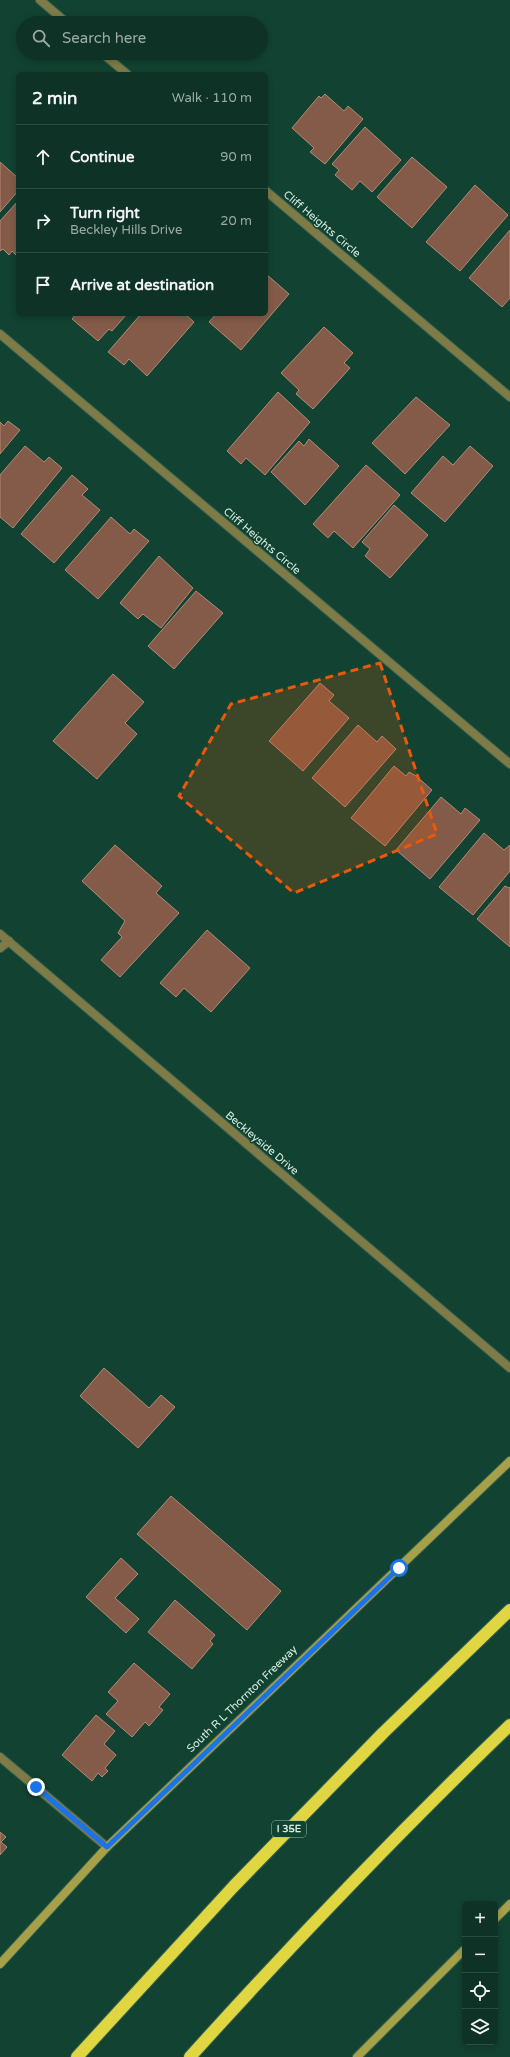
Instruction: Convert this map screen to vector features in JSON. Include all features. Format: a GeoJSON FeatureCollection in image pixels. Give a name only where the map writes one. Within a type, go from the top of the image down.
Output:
{"type":"FeatureCollection","features":[{"type":"Feature","properties":{"kind":"highway","name":"I 35E"},"geometry":{"type":"LineString","coordinates":[[77,2057],[245,1875],[383,1733],[510,1610]]}},
{"type":"Feature","properties":{"kind":"highway"},"geometry":{"type":"LineString","coordinates":[[190,2057],[284,1952],[443,1790],[510,1725]]}},
{"type":"Feature","properties":{"kind":"main road","name":"South R L Thornton Freeway"},"geometry":{"type":"LineString","coordinates":[[0,1964],[107,1847],[510,1461]]}},
{"type":"Feature","properties":{"kind":"main road"},"geometry":{"type":"LineString","coordinates":[[498,1916],[510,1904]]}},
{"type":"Feature","properties":{"kind":"main road"},"geometry":{"type":"LineString","coordinates":[[357,2057],[462,1952]]}},
{"type":"Feature","properties":{"kind":"street"},"geometry":{"type":"LineString","coordinates":[[40,0],[59,16]]}},
{"type":"Feature","properties":{"kind":"street"},"geometry":{"type":"LineString","coordinates":[[110,60],[125,72]]}},
{"type":"Feature","properties":{"kind":"street","name":"Cliff Heights Circle"},"geometry":{"type":"LineString","coordinates":[[268,193],[510,397]]}},
{"type":"Feature","properties":{"kind":"street","name":"Cliff Heights Circle"},"geometry":{"type":"LineString","coordinates":[[0,334],[510,764]]}},
{"type":"Feature","properties":{"kind":"street","name":"Beckleyside Drive"},"geometry":{"type":"LineString","coordinates":[[0,934],[510,1368]]}},
{"type":"Feature","properties":{"kind":"street"},"geometry":{"type":"LineString","coordinates":[[0,948],[9,941]]}},
{"type":"Feature","properties":{"kind":"street"},"geometry":{"type":"LineString","coordinates":[[0,1757],[107,1847]]}},
{"type":"Feature","properties":{"kind":"highlighted area"},"geometry":{"type":"Polygon","coordinates":[[[380,663],[437,834],[294,893],[179,796],[231,704],[380,663]]]}},
{"type":"Feature","properties":{"kind":"building"},"geometry":{"type":"Polygon","coordinates":[[[325,94],[344,111],[348,106],[363,119],[325,164],[310,152],[314,148],[292,128],[319,96],[321,98],[325,94]]]}},
{"type":"Feature","properties":{"kind":"building"},"geometry":{"type":"Polygon","coordinates":[[[365,127],[401,160],[372,192],[360,181],[352,190],[335,175],[339,170],[332,164],[365,127]]]}},
{"type":"Feature","properties":{"kind":"building"},"geometry":{"type":"Polygon","coordinates":[[[412,157],[447,187],[412,228],[377,197],[412,157]]]}},
{"type":"Feature","properties":{"kind":"building"},"geometry":{"type":"Polygon","coordinates":[[[0,162],[16,176],[16,193],[0,212],[0,162]]]}},
{"type":"Feature","properties":{"kind":"building"},"geometry":{"type":"Polygon","coordinates":[[[475,185],[508,215],[460,271],[426,242],[475,185]]]}},
{"type":"Feature","properties":{"kind":"building"},"geometry":{"type":"Polygon","coordinates":[[[16,203],[16,255],[12,251],[9,255],[3,249],[0,251],[0,221],[16,203]]]}},
{"type":"Feature","properties":{"kind":"building"},"geometry":{"type":"Polygon","coordinates":[[[510,230],[510,298],[502,307],[469,278],[510,230]]]}},
{"type":"Feature","properties":{"kind":"building"},"geometry":{"type":"Polygon","coordinates":[[[268,276],[289,294],[241,350],[209,322],[214,316],[268,316],[268,276]]]}},
{"type":"Feature","properties":{"kind":"building"},"geometry":{"type":"Polygon","coordinates":[[[74,316],[125,316],[112,331],[109,329],[98,341],[72,319],[74,316]]]}},
{"type":"Feature","properties":{"kind":"building"},"geometry":{"type":"Polygon","coordinates":[[[139,316],[187,316],[194,322],[147,376],[129,359],[124,365],[108,352],[139,316]]]}},
{"type":"Feature","properties":{"kind":"building"},"geometry":{"type":"Polygon","coordinates":[[[324,327],[353,353],[344,363],[350,368],[313,409],[296,394],[299,390],[281,373],[324,327]]]}},
{"type":"Feature","properties":{"kind":"building"},"geometry":{"type":"Polygon","coordinates":[[[278,392],[310,422],[265,475],[246,458],[241,464],[227,451],[278,392]]]}},
{"type":"Feature","properties":{"kind":"building"},"geometry":{"type":"Polygon","coordinates":[[[416,397],[450,425],[405,474],[372,443],[416,397]]]}},
{"type":"Feature","properties":{"kind":"building"},"geometry":{"type":"Polygon","coordinates":[[[8,421],[20,430],[0,454],[0,422],[4,426],[8,421]]]}},
{"type":"Feature","properties":{"kind":"building"},"geometry":{"type":"Polygon","coordinates":[[[309,439],[339,466],[305,505],[271,472],[299,441],[304,446],[309,439]]]}},
{"type":"Feature","properties":{"kind":"building"},"geometry":{"type":"Polygon","coordinates":[[[25,446],[44,462],[49,457],[62,468],[13,528],[0,517],[0,475],[25,446]]]}},
{"type":"Feature","properties":{"kind":"building"},"geometry":{"type":"Polygon","coordinates":[[[470,446],[493,466],[445,522],[411,493],[443,456],[453,465],[470,446]]]}},
{"type":"Feature","properties":{"kind":"building"},"geometry":{"type":"Polygon","coordinates":[[[366,465],[400,495],[353,548],[334,531],[328,538],[313,524],[366,465]]]}},
{"type":"Feature","properties":{"kind":"building"},"geometry":{"type":"Polygon","coordinates":[[[72,475],[88,489],[82,495],[100,510],[54,563],[21,534],[72,475]]]}},
{"type":"Feature","properties":{"kind":"building"},"geometry":{"type":"Polygon","coordinates":[[[394,505],[428,535],[390,578],[365,556],[370,549],[362,542],[394,505]]]}},
{"type":"Feature","properties":{"kind":"building"},"geometry":{"type":"Polygon","coordinates":[[[111,517],[130,534],[134,529],[149,541],[98,599],[65,570],[111,517]]]}},
{"type":"Feature","properties":{"kind":"building"},"geometry":{"type":"Polygon","coordinates":[[[159,556],[193,588],[161,628],[143,614],[138,619],[120,603],[159,556]]]}},
{"type":"Feature","properties":{"kind":"building"},"geometry":{"type":"Polygon","coordinates":[[[196,591],[223,613],[174,669],[148,646],[196,591]]]}},
{"type":"Feature","properties":{"kind":"building"},"geometry":{"type":"Polygon","coordinates":[[[113,674],[144,702],[125,723],[137,734],[97,779],[53,741],[113,674]]]}},
{"type":"Feature","properties":{"kind":"building"},"geometry":{"type":"Polygon","coordinates":[[[320,683],[334,695],[329,701],[349,718],[303,771],[269,741],[320,683]]]}},
{"type":"Feature","properties":{"kind":"building"},"geometry":{"type":"Polygon","coordinates":[[[358,725],[377,742],[382,736],[396,749],[345,807],[312,778],[358,725]]]}},
{"type":"Feature","properties":{"kind":"building"},"geometry":{"type":"Polygon","coordinates":[[[394,766],[406,776],[409,772],[416,776],[432,790],[385,846],[351,818],[394,766]]]}},
{"type":"Feature","properties":{"kind":"building"},"geometry":{"type":"Polygon","coordinates":[[[441,797],[461,814],[465,808],[480,820],[430,879],[396,850],[441,797]]]}},
{"type":"Feature","properties":{"kind":"building"},"geometry":{"type":"Polygon","coordinates":[[[484,833],[504,850],[510,845],[510,871],[473,915],[439,887],[484,833]]]}},
{"type":"Feature","properties":{"kind":"building"},"geometry":{"type":"Polygon","coordinates":[[[115,845],[162,886],[156,893],[179,913],[120,977],[101,960],[122,937],[118,933],[125,921],[82,881],[115,845]]]}},
{"type":"Feature","properties":{"kind":"building"},"geometry":{"type":"Polygon","coordinates":[[[505,886],[510,887],[510,947],[477,919],[505,886]]]}},
{"type":"Feature","properties":{"kind":"building"},"geometry":{"type":"Polygon","coordinates":[[[207,930],[250,968],[211,1012],[184,988],[176,997],[160,983],[207,930]]]}},
{"type":"Feature","properties":{"kind":"building"},"geometry":{"type":"Polygon","coordinates":[[[104,1368],[149,1408],[161,1395],[175,1407],[138,1448],[80,1396],[104,1368]]]}},
{"type":"Feature","properties":{"kind":"building"},"geometry":{"type":"Polygon","coordinates":[[[171,1496],[281,1591],[247,1630],[137,1534],[171,1496]]]}},
{"type":"Feature","properties":{"kind":"building"},"geometry":{"type":"Polygon","coordinates":[[[121,1558],[138,1574],[115,1598],[139,1619],[126,1633],[86,1597],[121,1558]]]}},
{"type":"Feature","properties":{"kind":"building"},"geometry":{"type":"Polygon","coordinates":[[[175,1600],[215,1635],[210,1641],[213,1644],[192,1669],[148,1632],[175,1600]]]}},
{"type":"Feature","properties":{"kind":"building"},"geometry":{"type":"Polygon","coordinates":[[[134,1663],[170,1694],[159,1707],[163,1710],[149,1726],[145,1722],[132,1737],[106,1714],[118,1701],[108,1692],[134,1663]]]}},
{"type":"Feature","properties":{"kind":"building"},"geometry":{"type":"Polygon","coordinates":[[[96,1715],[115,1731],[104,1744],[116,1755],[105,1768],[108,1771],[102,1777],[98,1773],[92,1781],[62,1755],[96,1715]]]}},
{"type":"Feature","properties":{"kind":"building"},"geometry":{"type":"Polygon","coordinates":[[[0,1832],[6,1837],[1,1842],[7,1847],[0,1855],[0,1832]]]}},
{"type":"Feature","properties":{"kind":"route"},"geometry":{"type":"LineString","coordinates":[[36,1787],[107,1847],[399,1568]]}}]}
